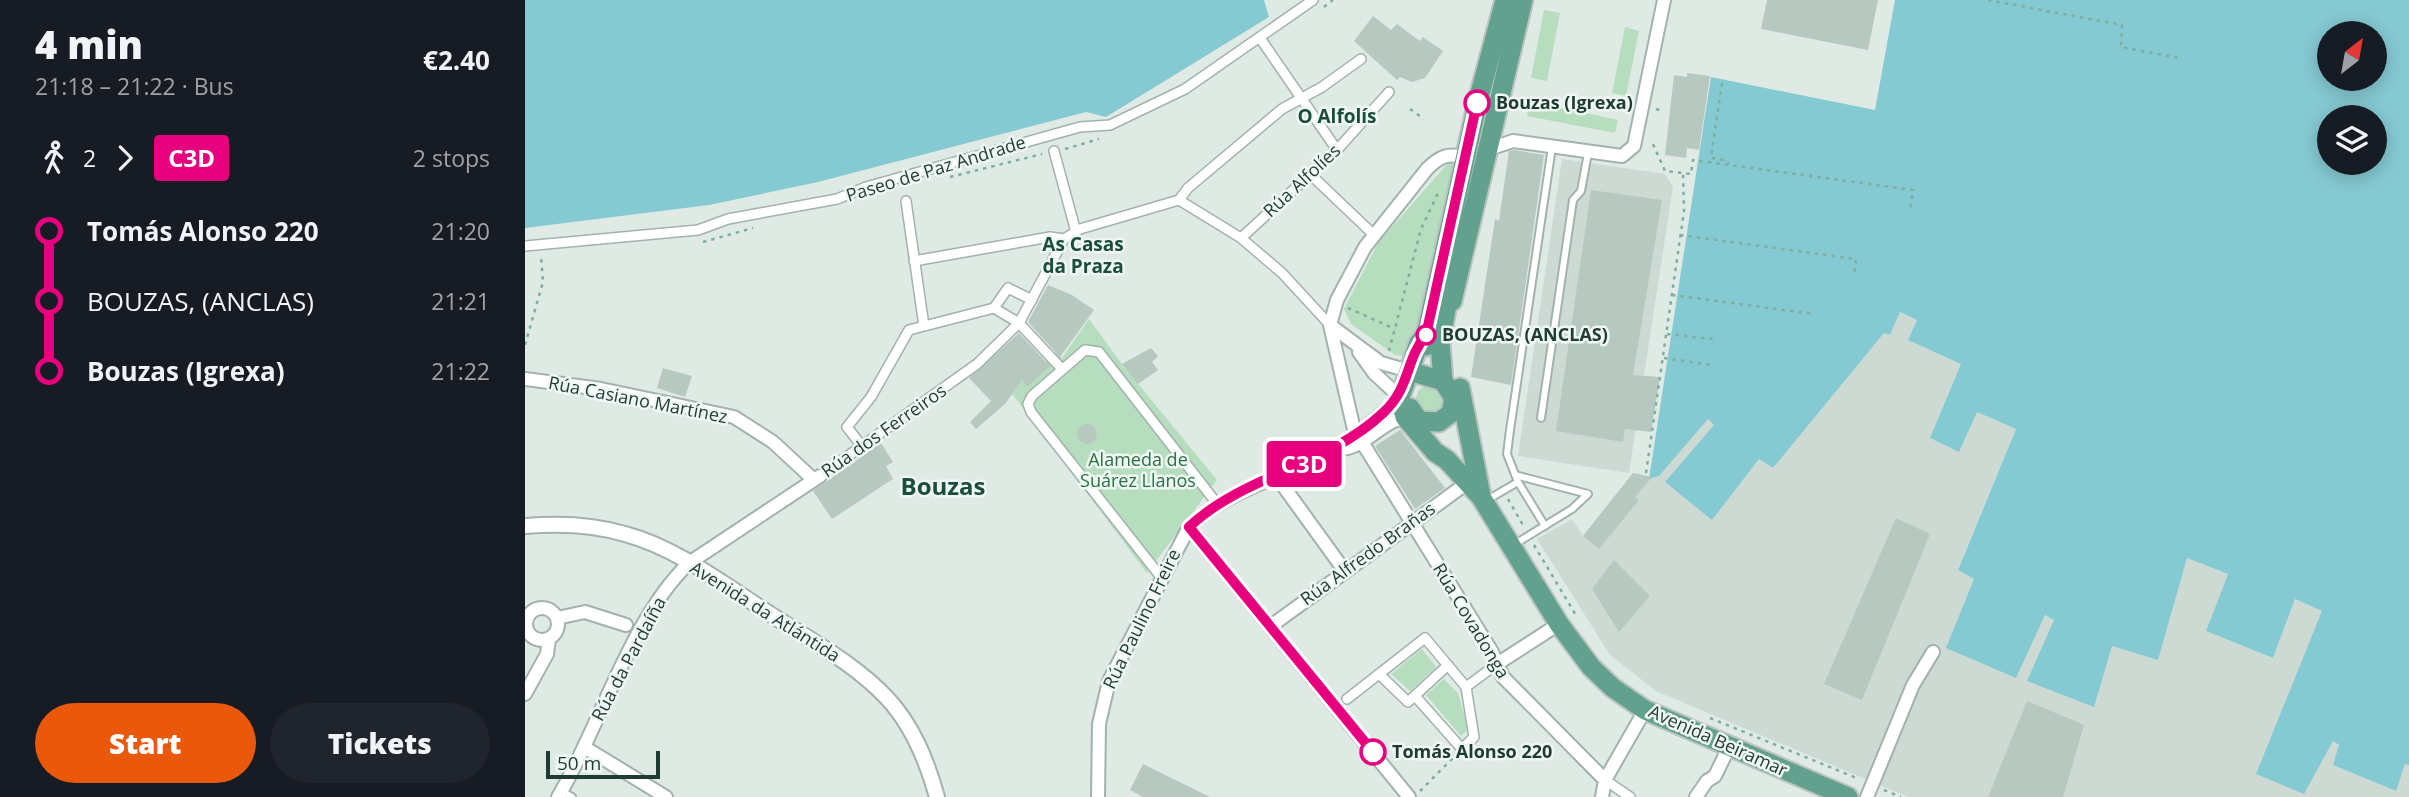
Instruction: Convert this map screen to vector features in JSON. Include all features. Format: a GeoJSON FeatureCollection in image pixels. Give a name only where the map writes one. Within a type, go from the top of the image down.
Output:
{"type":"FeatureCollection","features":[{"type":"Feature","properties":{"kind":"main road"},"geometry":{"type":"LineString","coordinates":[[1454,405],[1446,419],[1439,422],[1417,395],[1419,343],[1426,335],[1493,36],[1505,0]]}},
{"type":"Feature","properties":{"kind":"main road"},"geometry":{"type":"LineString","coordinates":[[1476,486],[1463,396],[1450,365],[1449,335],[1455,306],[1452,301],[1523,0]]}},
{"type":"Feature","properties":{"kind":"main road"},"geometry":{"type":"LineString","coordinates":[[1417,395],[1440,343],[1447,304],[1452,301]]}},
{"type":"Feature","properties":{"kind":"main road","name":"Avenida Beiramar"},"geometry":{"type":"LineString","coordinates":[[1476,486],[1447,460],[1417,395],[1452,391],[1476,486],[1559,624],[1591,667],[1613,688],[1645,709],[1848,797]]}},
{"type":"Feature","properties":{"kind":"street","name":"Paseo de Paz Andrade"},"geometry":{"type":"LineString","coordinates":[[525,246],[698,230],[728,219],[837,199],[866,187],[1080,127],[1110,125],[1185,89],[1313,0]]}},
{"type":"Feature","properties":{"kind":"street"},"geometry":{"type":"LineString","coordinates":[[1486,150],[1513,141],[1622,156],[1634,146],[1664,0]]}},
{"type":"Feature","properties":{"kind":"street"},"geometry":{"type":"LineString","coordinates":[[1260,38],[1337,150]]}},
{"type":"Feature","properties":{"kind":"street"},"geometry":{"type":"LineString","coordinates":[[914,261],[1050,237],[1064,239],[1076,232],[1179,200],[1188,188],[1282,109],[1294,101],[1301,101],[1361,59]]}},
{"type":"Feature","properties":{"kind":"street","name":"Rúa Alfolíes"},"geometry":{"type":"LineString","coordinates":[[1241,237],[1337,150],[1389,92]]}},
{"type":"Feature","properties":{"kind":"street"},"geometry":{"type":"LineString","coordinates":[[1054,151],[1076,232]]}},
{"type":"Feature","properties":{"kind":"street"},"geometry":{"type":"LineString","coordinates":[[1330,324],[1337,300],[1374,235],[1437,159],[1450,154],[1465,157]]}},
{"type":"Feature","properties":{"kind":"street"},"geometry":{"type":"LineString","coordinates":[[1310,174],[1374,235]]}},
{"type":"Feature","properties":{"kind":"street"},"geometry":{"type":"LineString","coordinates":[[1179,200],[1241,237],[1282,272],[1330,324],[1417,395]]}},
{"type":"Feature","properties":{"kind":"street"},"geometry":{"type":"LineString","coordinates":[[907,201],[924,326]]}},
{"type":"Feature","properties":{"kind":"street","name":"Rúa dos Ferreiros"},"geometry":{"type":"LineString","coordinates":[[689,563],[817,478],[977,365],[1019,323],[1064,239]]}},
{"type":"Feature","properties":{"kind":"street"},"geometry":{"type":"LineString","coordinates":[[861,445],[847,427],[871,397],[909,330],[994,308],[1007,288],[1032,300]]}},
{"type":"Feature","properties":{"kind":"street"},"geometry":{"type":"LineString","coordinates":[[994,308],[1019,323],[1062,369]]}},
{"type":"Feature","properties":{"kind":"street","name":"Rúa Covadonga"},"geometry":{"type":"LineString","coordinates":[[1330,324],[1358,438],[1503,677],[1605,780]]}},
{"type":"Feature","properties":{"kind":"street"},"geometry":{"type":"LineString","coordinates":[[1355,346],[1374,373],[1417,395]]}},
{"type":"Feature","properties":{"kind":"street"},"geometry":{"type":"LineString","coordinates":[[1161,577],[1031,412],[1028,404],[1032,396],[1085,350],[1099,352],[1218,505]]}},
{"type":"Feature","properties":{"kind":"street","name":"Rúa Casiano Martínez"},"geometry":{"type":"LineString","coordinates":[[525,379],[601,390],[734,417],[773,442],[817,478]]}},
{"type":"Feature","properties":{"kind":"street"},"geometry":{"type":"LineString","coordinates":[[1415,794],[1189,527],[1218,505],[1276,476],[1335,449],[1343,450],[1417,395]]}},
{"type":"Feature","properties":{"kind":"street"},"geometry":{"type":"LineString","coordinates":[[1358,438],[1417,395]]}},
{"type":"Feature","properties":{"kind":"street"},"geometry":{"type":"LineString","coordinates":[[1276,476],[1344,570]]}},
{"type":"Feature","properties":{"kind":"street","name":"Rúa Alfredo Brañas"},"geometry":{"type":"LineString","coordinates":[[1271,626],[1344,570],[1412,523],[1476,486]]}},
{"type":"Feature","properties":{"kind":"street","name":"Avenida da Atlántida"},"geometry":{"type":"LineString","coordinates":[[525,526],[572,523],[628,534],[689,563],[865,677],[888,699],[912,732],[929,768],[937,797]]}},
{"type":"Feature","properties":{"kind":"street","name":"Rúa Paulino Freire"},"geometry":{"type":"LineString","coordinates":[[1098,797],[1100,710],[1109,681],[1189,527]]}},
{"type":"Feature","properties":{"kind":"street","name":"Rúa da Pardaíña"},"geometry":{"type":"LineString","coordinates":[[564,795],[584,747],[642,629],[672,581],[689,563]]}},
{"type":"Feature","properties":{"kind":"street"},"geometry":{"type":"LineString","coordinates":[[537,610],[548,610],[557,618],[556,633],[549,639],[536,639],[526,626],[529,616],[537,610]]}},
{"type":"Feature","properties":{"kind":"street"},"geometry":{"type":"LineString","coordinates":[[557,618],[585,612],[626,625]]}},
{"type":"Feature","properties":{"kind":"street"},"geometry":{"type":"LineString","coordinates":[[1466,687],[1559,624]]}},
{"type":"Feature","properties":{"kind":"street"},"geometry":{"type":"LineString","coordinates":[[1347,699],[1425,638],[1466,687],[1474,737],[1462,749],[1415,696]]}},
{"type":"Feature","properties":{"kind":"street"},"geometry":{"type":"LineString","coordinates":[[525,694],[547,654],[549,639]]}},
{"type":"Feature","properties":{"kind":"street"},"geometry":{"type":"LineString","coordinates":[[1867,797],[1913,685],[1933,652]]}},
{"type":"Feature","properties":{"kind":"street"},"geometry":{"type":"LineString","coordinates":[[1379,674],[1408,702],[1448,665]]}},
{"type":"Feature","properties":{"kind":"street"},"geometry":{"type":"LineString","coordinates":[[1602,797],[1605,780],[1645,709]]}},
{"type":"Feature","properties":{"kind":"street"},"geometry":{"type":"LineString","coordinates":[[584,747],[666,797]]}},
{"type":"Feature","properties":{"kind":"street"},"geometry":{"type":"LineString","coordinates":[[1696,797],[1707,781],[1715,776],[1729,747]]}},
{"type":"Feature","properties":{"kind":"street"},"geometry":{"type":"LineString","coordinates":[[1605,780],[1630,797]]}},
{"type":"Feature","properties":{"kind":"lane"},"geometry":{"type":"LineString","coordinates":[[1545,526],[1516,478],[1507,454],[1552,147]]}},
{"type":"Feature","properties":{"kind":"lane"},"geometry":{"type":"LineString","coordinates":[[1541,418],[1573,200],[1581,191],[1588,153]]}},
{"type":"Feature","properties":{"kind":"lane"},"geometry":{"type":"LineString","coordinates":[[1476,486],[1516,478],[1588,494],[1545,526],[1510,546]]}},
{"type":"Feature","properties":{"kind":"path"},"geometry":{"type":"LineString","coordinates":[[1988,0],[2122,25],[2121,47],[2179,58]]}},
{"type":"Feature","properties":{"kind":"path"},"geometry":{"type":"LineString","coordinates":[[1722,83],[1711,158],[1725,160],[1729,164]]}},
{"type":"Feature","properties":{"kind":"path"},"geometry":{"type":"LineString","coordinates":[[1410,109],[1423,119]]}},
{"type":"Feature","properties":{"kind":"path"},"geometry":{"type":"LineString","coordinates":[[1653,144],[1665,171],[1691,174],[1693,160],[1913,190],[1910,210]]}},
{"type":"Feature","properties":{"kind":"path"},"geometry":{"type":"LineString","coordinates":[[1646,473],[1680,235],[1683,173]]}},
{"type":"Feature","properties":{"kind":"path"},"geometry":{"type":"LineString","coordinates":[[1389,351],[1420,229],[1443,184]]}},
{"type":"Feature","properties":{"kind":"path"},"geometry":{"type":"LineString","coordinates":[[1680,235],[1856,260],[1854,275]]}},
{"type":"Feature","properties":{"kind":"path"},"geometry":{"type":"LineString","coordinates":[[525,345],[543,282],[541,253]]}},
{"type":"Feature","properties":{"kind":"path"},"geometry":{"type":"LineString","coordinates":[[1672,295],[1814,314]]}},
{"type":"Feature","properties":{"kind":"path"},"geometry":{"type":"LineString","coordinates":[[1348,308],[1395,329]]}},
{"type":"Feature","properties":{"kind":"path"},"geometry":{"type":"LineString","coordinates":[[1666,334],[1713,339]]}},
{"type":"Feature","properties":{"kind":"path"},"geometry":{"type":"LineString","coordinates":[[1663,358],[1712,365]]}},
{"type":"Feature","properties":{"kind":"path"},"geometry":{"type":"LineString","coordinates":[[1506,496],[1526,530]]}},
{"type":"Feature","properties":{"kind":"path"},"geometry":{"type":"LineString","coordinates":[[1532,541],[1579,621]]}},
{"type":"Feature","properties":{"kind":"path"},"geometry":{"type":"LineString","coordinates":[[1709,717],[1865,782]]}},
{"type":"Feature","properties":{"kind":"path"},"geometry":{"type":"LineString","coordinates":[[1415,794],[1462,749]]}},
{"type":"Feature","properties":{"kind":"path"},"geometry":{"type":"LineString","coordinates":[[1877,787],[1901,797]]}},
{"type":"Feature","properties":{"kind":"shaded area"},"geometry":{"type":"Polygon","coordinates":[[[1562,159],[1665,174],[1673,187],[1629,473],[1518,456],[1562,159]]]}},
{"type":"Feature","properties":{"kind":"shaded area"},"geometry":{"type":"Polygon","coordinates":[[[1900,312],[1917,320],[1908,340],[1961,363],[1977,412],[2016,429],[1958,569],[1974,579],[2016,678],[2044,615],[2112,646],[2158,659],[2187,558],[2228,574],[2206,631],[2273,658],[2295,599],[2322,611],[2333,741],[2339,745],[2334,765],[2395,791],[2405,764],[2409,765],[2409,797],[1908,797],[1656,691],[1610,655],[1537,539],[1572,519],[1583,536],[1633,473],[1649,479],[1659,476],[1707,418],[1714,425],[1712,519],[1759,459],[1773,468],[1884,333],[1890,335],[1900,312]]]}},
{"type":"Feature","properties":{"kind":"green space"},"geometry":{"type":"Polygon","coordinates":[[[1544,10],[1560,13],[1547,81],[1531,78],[1544,10]]]}},
{"type":"Feature","properties":{"kind":"green space"},"geometry":{"type":"Polygon","coordinates":[[[1625,27],[1639,31],[1626,96],[1612,93],[1625,27]]]}},
{"type":"Feature","properties":{"kind":"green space"},"geometry":{"type":"Polygon","coordinates":[[[1530,101],[1618,120],[1615,133],[1527,116],[1530,101]]]}},
{"type":"Feature","properties":{"kind":"green space"},"geometry":{"type":"Polygon","coordinates":[[[1448,163],[1457,165],[1414,347],[1402,356],[1395,355],[1351,324],[1344,309],[1378,243],[1448,163]]]}},
{"type":"Feature","properties":{"kind":"green space","name":"Alameda de Suárez Llanos"},"geometry":{"type":"Polygon","coordinates":[[[1089,319],[1122,364],[1217,480],[1147,573],[1010,391],[1056,352],[1062,358],[1089,319]]]}},
{"type":"Feature","properties":{"kind":"green space"},"geometry":{"type":"Polygon","coordinates":[[[1426,385],[1442,388],[1447,410],[1427,418],[1415,402],[1418,391],[1426,385]]]}},
{"type":"Feature","properties":{"kind":"green space"},"geometry":{"type":"Polygon","coordinates":[[[1422,649],[1436,667],[1410,691],[1391,674],[1422,649]]]}},
{"type":"Feature","properties":{"kind":"green space"},"geometry":{"type":"Polygon","coordinates":[[[1444,679],[1458,693],[1468,729],[1461,736],[1426,695],[1444,679]]]}},
{"type":"Feature","properties":{"kind":"water"},"geometry":{"type":"Polygon","coordinates":[[[525,0],[1264,0],[1269,17],[1106,117],[1086,112],[818,182],[709,205],[525,228],[525,0]]]}},
{"type":"Feature","properties":{"kind":"water"},"geometry":{"type":"Polygon","coordinates":[[[1895,0],[2409,0],[2409,765],[2405,764],[2396,791],[2333,765],[2339,745],[2333,741],[2304,794],[2256,774],[2322,611],[2295,599],[2273,658],[2206,631],[2228,574],[2187,558],[2158,660],[2112,646],[2094,707],[2027,681],[2054,620],[2045,615],[2016,678],[1946,648],[1974,579],[1958,570],[2016,429],[1977,412],[1959,452],[1930,438],[1961,364],[1908,340],[1917,320],[1900,312],[1890,335],[1884,333],[1773,468],[1759,459],[1712,520],[1665,482],[1714,425],[1708,419],[1659,476],[1649,479],[1711,77],[1875,110],[1895,0]]]}},
{"type":"Feature","properties":{"kind":"building"},"geometry":{"type":"Polygon","coordinates":[[[1767,0],[1878,0],[1868,50],[1761,29],[1767,0]]]}},
{"type":"Feature","properties":{"kind":"building"},"geometry":{"type":"Polygon","coordinates":[[[1373,16],[1391,30],[1397,24],[1420,41],[1423,37],[1443,51],[1425,78],[1412,82],[1400,77],[1397,80],[1354,41],[1373,16]]]}},
{"type":"Feature","properties":{"kind":"building"},"geometry":{"type":"Polygon","coordinates":[[[1687,73],[1710,76],[1699,150],[1687,148],[1686,158],[1665,155],[1674,75],[1687,77],[1687,73]]]}},
{"type":"Feature","properties":{"kind":"building"},"geometry":{"type":"Polygon","coordinates":[[[1509,151],[1544,155],[1511,385],[1471,377],[1495,219],[1499,221],[1509,151]]]}},
{"type":"Feature","properties":{"kind":"building"},"geometry":{"type":"Polygon","coordinates":[[[1591,190],[1662,200],[1633,375],[1660,377],[1651,432],[1625,429],[1623,442],[1556,431],[1591,190]]]}},
{"type":"Feature","properties":{"kind":"building"},"geometry":{"type":"Polygon","coordinates":[[[1048,285],[1072,295],[1094,310],[1060,357],[1028,322],[1048,285]]]}},
{"type":"Feature","properties":{"kind":"building"},"geometry":{"type":"Polygon","coordinates":[[[1019,333],[1050,366],[1027,387],[1022,380],[1005,404],[976,429],[970,422],[991,401],[969,378],[1019,333]]]}},
{"type":"Feature","properties":{"kind":"building"},"geometry":{"type":"Polygon","coordinates":[[[1151,348],[1158,356],[1152,362],[1158,370],[1138,384],[1122,364],[1151,348]]]}},
{"type":"Feature","properties":{"kind":"building"},"geometry":{"type":"Polygon","coordinates":[[[663,368],[692,376],[685,397],[657,388],[663,368]]]}},
{"type":"Feature","properties":{"kind":"building"},"geometry":{"type":"Polygon","coordinates":[[[1083,424],[1091,424],[1097,434],[1091,444],[1083,444],[1077,438],[1077,430],[1083,424]]]}},
{"type":"Feature","properties":{"kind":"building"},"geometry":{"type":"Polygon","coordinates":[[[1400,430],[1445,488],[1415,509],[1375,446],[1400,430]]]}},
{"type":"Feature","properties":{"kind":"building"},"geometry":{"type":"Polygon","coordinates":[[[881,443],[893,462],[886,466],[893,479],[832,519],[813,491],[881,443]]]}},
{"type":"Feature","properties":{"kind":"building"},"geometry":{"type":"Polygon","coordinates":[[[1633,473],[1652,477],[1635,497],[1639,500],[1599,549],[1583,536],[1633,473]]]}},
{"type":"Feature","properties":{"kind":"building"},"geometry":{"type":"Polygon","coordinates":[[[1896,518],[1930,534],[1862,700],[1824,684],[1896,518]]]}},
{"type":"Feature","properties":{"kind":"building"},"geometry":{"type":"Polygon","coordinates":[[[1614,560],[1650,596],[1619,632],[1592,589],[1614,560]]]}},
{"type":"Feature","properties":{"kind":"building"},"geometry":{"type":"Polygon","coordinates":[[[2027,701],[2084,725],[2063,797],[1988,797],[2027,701]]]}},
{"type":"Feature","properties":{"kind":"building"},"geometry":{"type":"Polygon","coordinates":[[[1143,764],[1210,797],[1143,797],[1130,790],[1143,764]]]}},
{"type":"Feature","properties":{"kind":"bus line","name":"C3D"},"geometry":{"type":"LineString","coordinates":[[1373,752],[1189,527],[1202,514],[1236,494],[1335,449],[1340,443],[1367,427],[1399,397],[1419,343],[1426,335],[1477,103]]}},
{"type":"Feature","properties":{"kind":"place","name":"Bouzas (Igrexa)"},"geometry":{"type":"Point","coordinates":[1477,103]}},
{"type":"Feature","properties":{"kind":"place","name":"BOUZAS, (ANCLAS)"},"geometry":{"type":"Point","coordinates":[1426,335]}},
{"type":"Feature","properties":{"kind":"place","name":"Tomás Alonso 220"},"geometry":{"type":"Point","coordinates":[1373,752]}},
{"type":"Feature","properties":{"kind":"district","name":"O Alfolís"},"geometry":{"type":"Point","coordinates":[1337,116]}},
{"type":"Feature","properties":{"kind":"district","name":"As Casas da Praza"},"geometry":{"type":"Point","coordinates":[1083,255]}},
{"type":"Feature","properties":{"kind":"district","name":"Bouzas"},"geometry":{"type":"Point","coordinates":[943,487]}}]}
